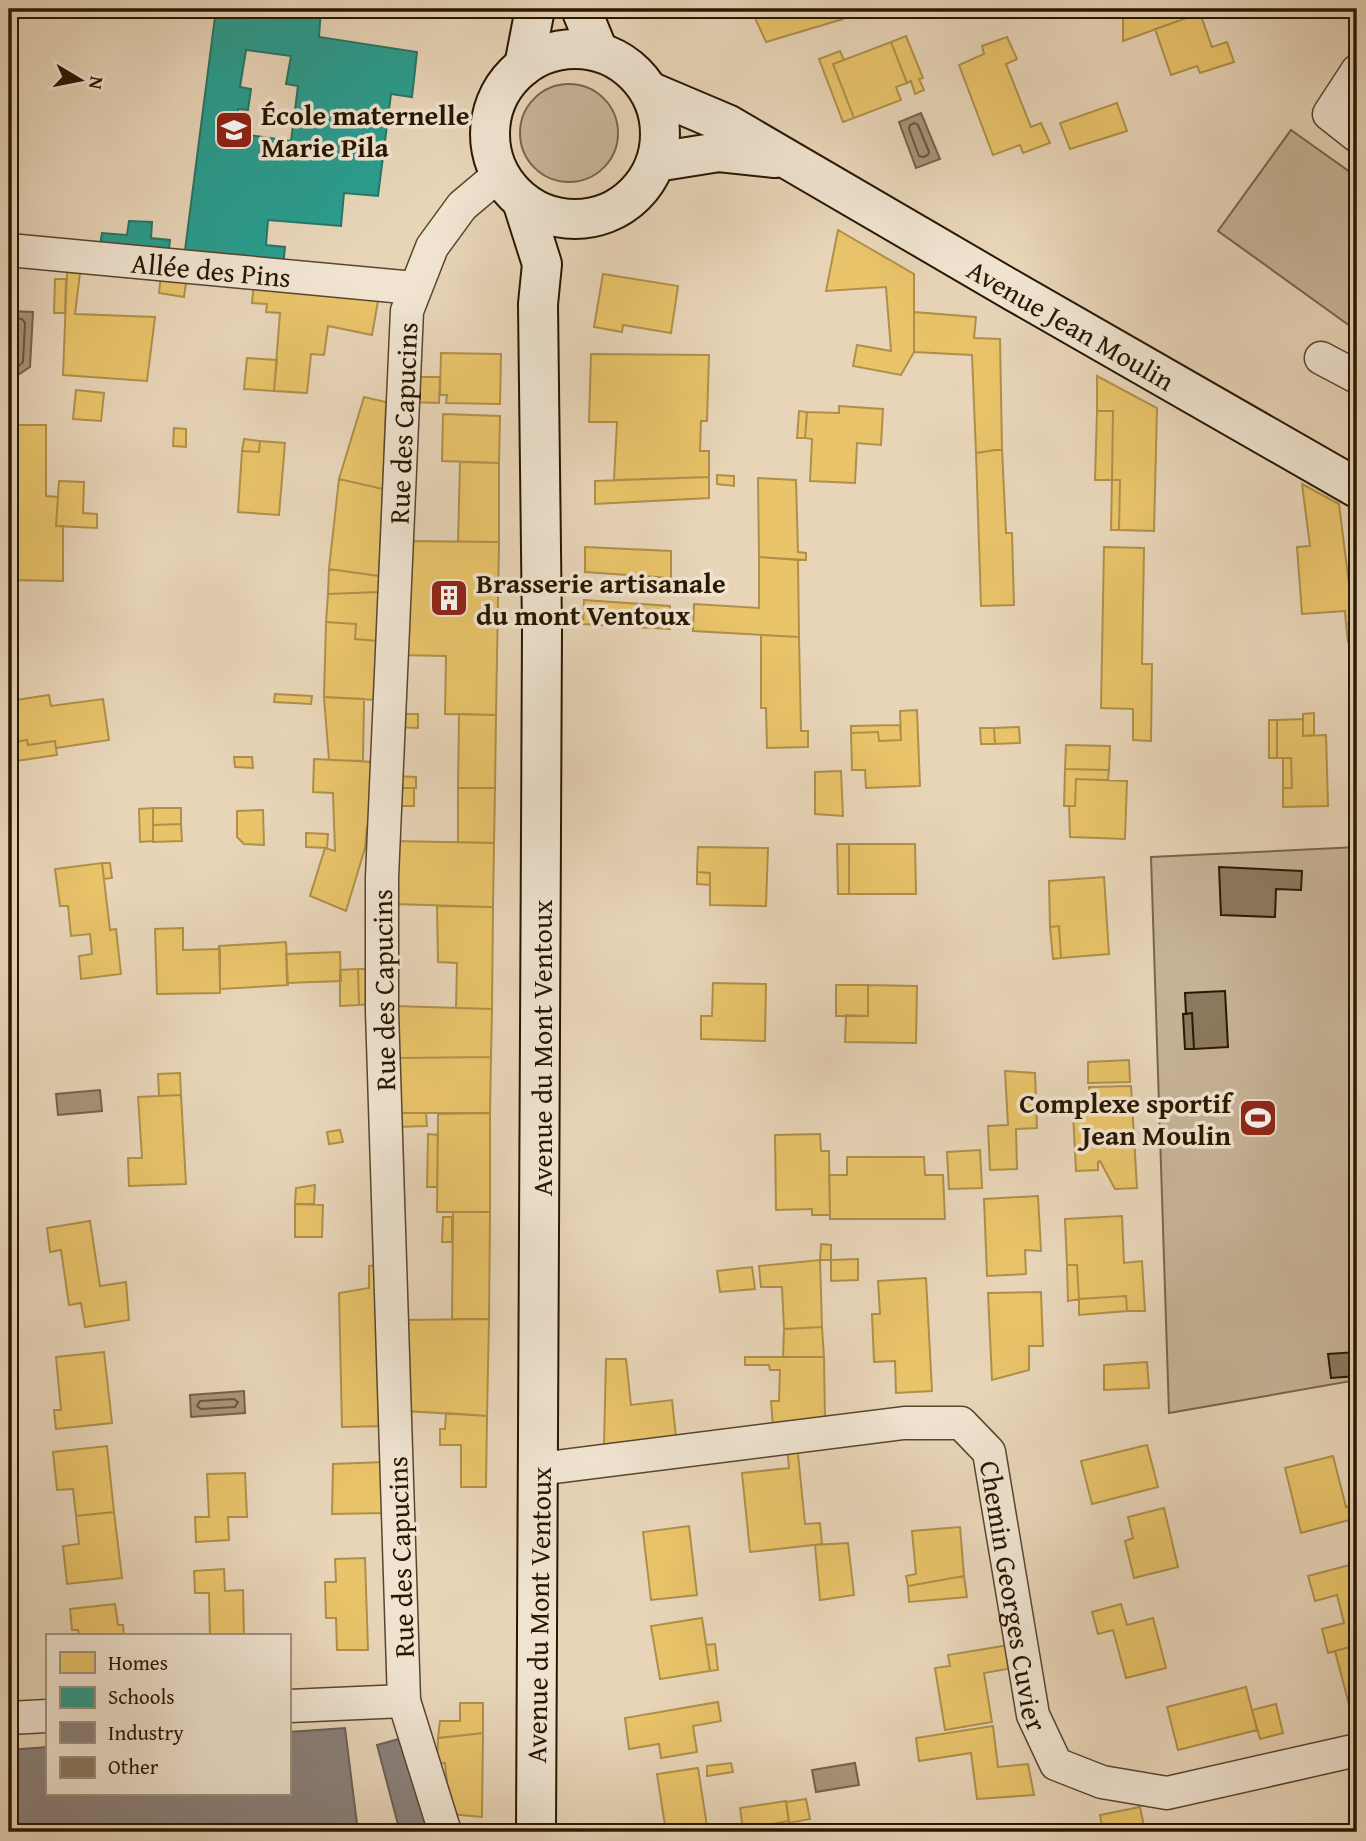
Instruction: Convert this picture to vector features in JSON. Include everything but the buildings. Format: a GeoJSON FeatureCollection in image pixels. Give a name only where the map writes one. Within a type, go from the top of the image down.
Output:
{"type":"FeatureCollection","features":[{"type":"Feature","properties":{"kind":"main road"},"geometry":{"type":"LineString","coordinates":[[524,66],[535,9]]}},
{"type":"Feature","properties":{"kind":"main road"},"geometry":{"type":"LineString","coordinates":[[581,9],[598,51]]}},
{"type":"Feature","properties":{"kind":"main road"},"geometry":{"type":"LineString","coordinates":[[572,49],[598,51],[618,60],[636,74],[649,91],[658,114],[661,138],[656,162],[647,180],[634,196],[617,208],[599,216],[558,218],[539,211],[511,187],[492,151],[491,128],[496,104],[507,83],[524,66],[547,54],[572,49]]}},
{"type":"Feature","properties":{"kind":"main road","name":"Avenue Jean Moulin"},"geometry":{"type":"LineString","coordinates":[[649,91],[727,124],[1357,488]]}},
{"type":"Feature","properties":{"kind":"main road"},"geometry":{"type":"LineString","coordinates":[[656,162],[719,152],[787,159]]}},
{"type":"Feature","properties":{"kind":"main road","name":"Avenue du Mont Ventoux"},"geometry":{"type":"LineString","coordinates":[[511,187],[542,264]]}},
{"type":"Feature","properties":{"kind":"main road","name":"Avenue du Mont Ventoux"},"geometry":{"type":"LineString","coordinates":[[536,1832],[542,631],[538,304],[542,264],[562,233],[579,219]]}},
{"type":"Feature","properties":{"kind":"street"},"geometry":{"type":"LineString","coordinates":[[1357,71],[1329,114],[1357,135]]}},
{"type":"Feature","properties":{"kind":"street","name":"Rue des Capucins"},"geometry":{"type":"LineString","coordinates":[[445,1832],[404,1701],[382,1011],[382,890],[389,682],[407,311],[432,247],[462,206],[511,187]]}},
{"type":"Feature","properties":{"kind":"street","name":"Allée des Pins"},"geometry":{"type":"LineString","coordinates":[[9,250],[414,288]]}},
{"type":"Feature","properties":{"kind":"street"},"geometry":{"type":"LineString","coordinates":[[1321,358],[1357,376]]}},
{"type":"Feature","properties":{"kind":"street","name":"Chemin Georges Cuvier"},"geometry":{"type":"LineString","coordinates":[[539,1469],[904,1423],[961,1423],[989,1452],[1033,1715],[1056,1764],[1102,1782],[1167,1793],[1357,1750]]}},
{"type":"Feature","properties":{"kind":"street"},"geometry":{"type":"LineString","coordinates":[[290,1706],[404,1701]]}},
{"type":"Feature","properties":{"kind":"street"},"geometry":{"type":"LineString","coordinates":[[9,1718],[46,1716]]}},
{"type":"Feature","properties":{"kind":"shaded area"},"geometry":{"type":"Polygon","coordinates":[[[569,84],[588,87],[604,98],[615,114],[618,133],[615,152],[604,168],[588,179],[569,182],[550,179],[534,168],[523,152],[520,133],[523,114],[534,98],[550,87],[569,84]]]}},
{"type":"Feature","properties":{"kind":"shaded area"},"geometry":{"type":"Polygon","coordinates":[[[1291,130],[1357,177],[1357,331],[1218,231],[1291,130]]]}},
{"type":"Feature","properties":{"kind":"shaded area","name":"Complexe sportif Jean Moulin"},"geometry":{"type":"Polygon","coordinates":[[[1357,847],[1357,1380],[1169,1413],[1151,857],[1357,847]]]}},
{"type":"Feature","properties":{"kind":"water"},"geometry":{"type":"Polygon","coordinates":[[[921,113],[940,159],[916,168],[899,122],[921,113]]]}},
{"type":"Feature","properties":{"kind":"water"},"geometry":{"type":"Polygon","coordinates":[[[9,311],[33,312],[30,367],[15,377],[9,377],[9,311]]]}},
{"type":"Feature","properties":{"kind":"water"},"geometry":{"type":"Polygon","coordinates":[[[100,1090],[102,1111],[58,1115],[56,1094],[100,1090]]]}},
{"type":"Feature","properties":{"kind":"water"},"geometry":{"type":"Polygon","coordinates":[[[244,1391],[245,1413],[191,1417],[190,1395],[244,1391]]]}},
{"type":"Feature","properties":{"kind":"water"},"geometry":{"type":"Polygon","coordinates":[[[855,1763],[859,1785],[816,1792],[812,1770],[855,1763]]]}},
{"type":"Feature","properties":{"kind":"place","name":"École maternelle Marie Pila"},"geometry":{"type":"Point","coordinates":[234,130]}},
{"type":"Feature","properties":{"kind":"place","name":"Brasserie artisanale du mont Ventoux"},"geometry":{"type":"Point","coordinates":[449,598]}},
{"type":"Feature","properties":{"kind":"place","name":"Complexe sportif Jean Moulin"},"geometry":{"type":"Point","coordinates":[1258,1118]}}]}
